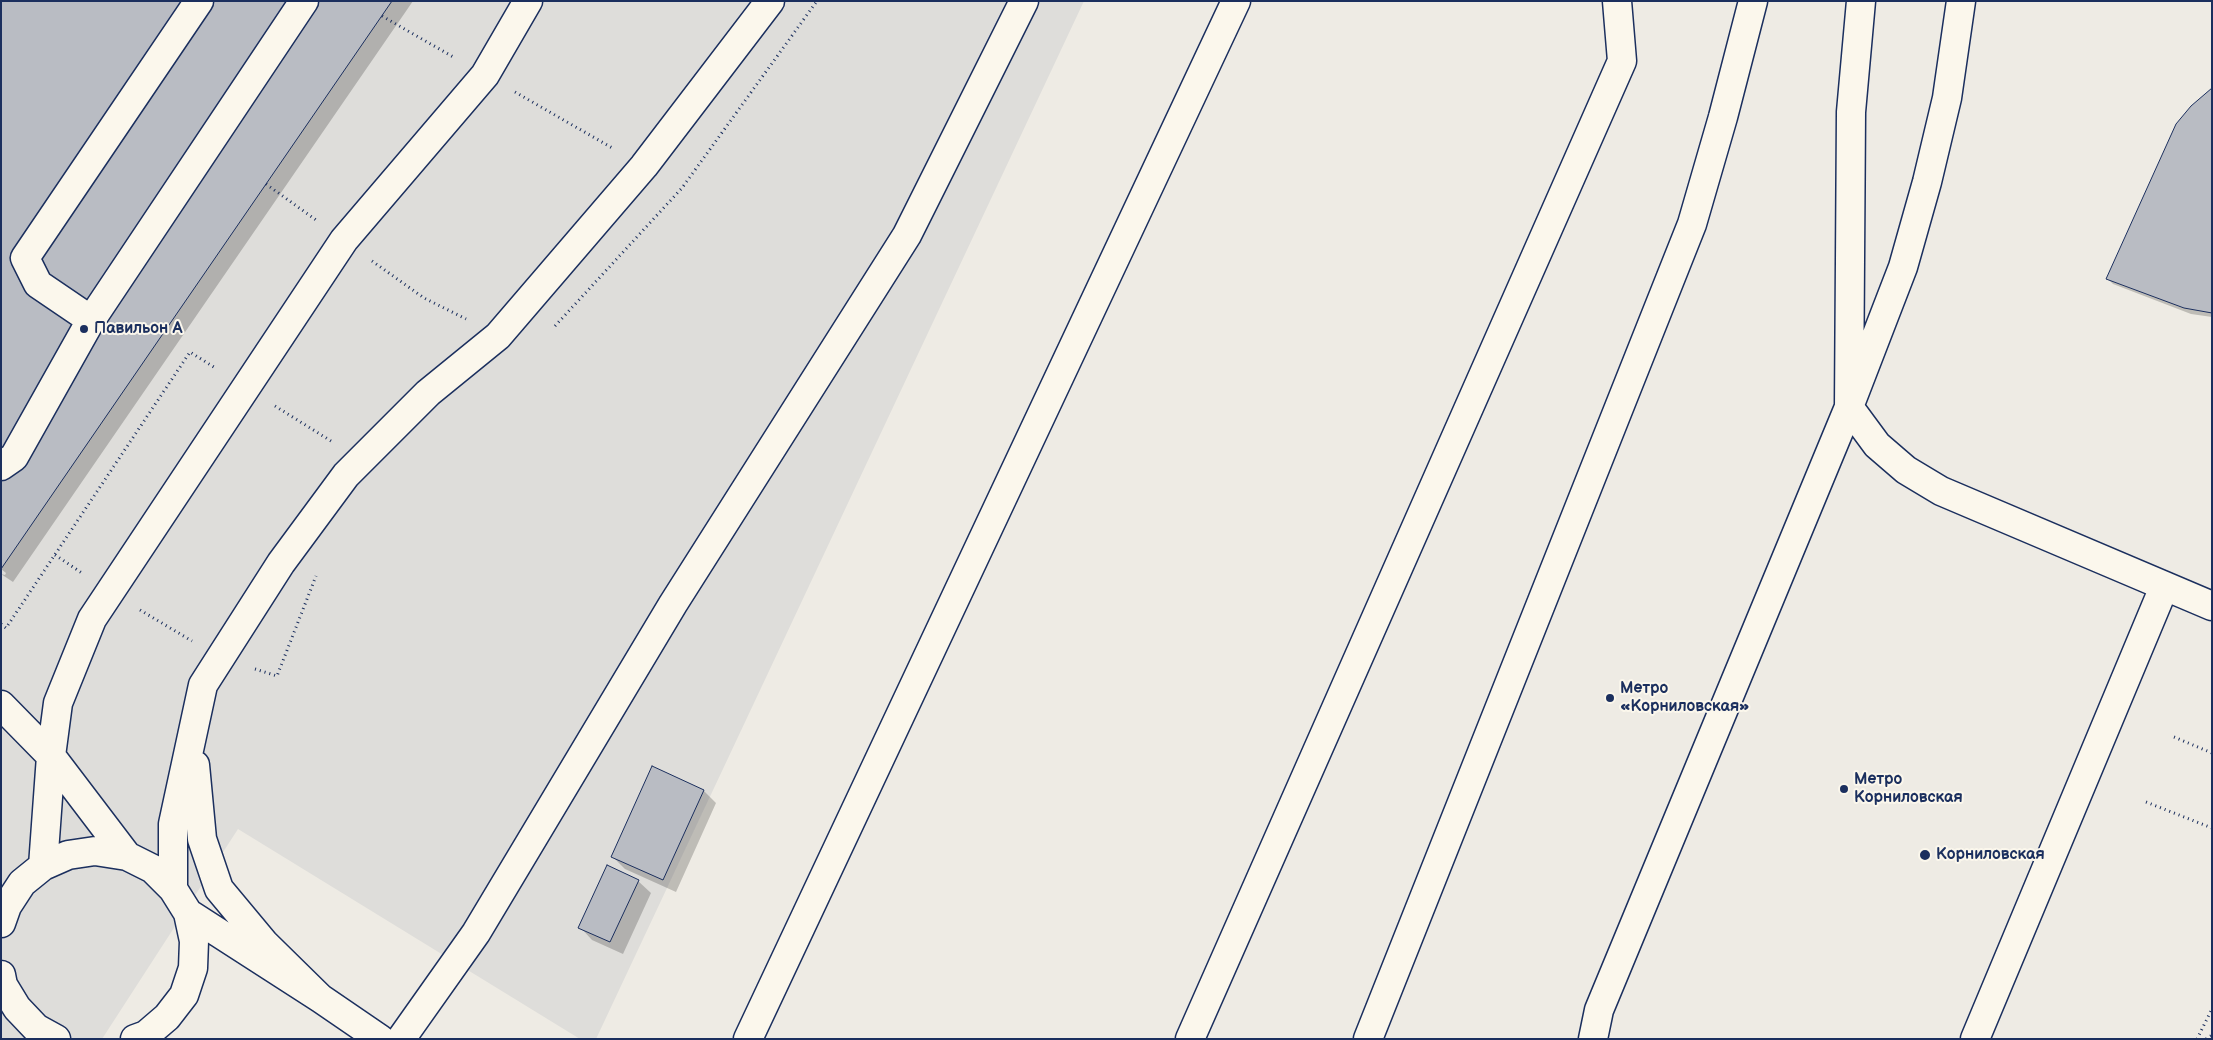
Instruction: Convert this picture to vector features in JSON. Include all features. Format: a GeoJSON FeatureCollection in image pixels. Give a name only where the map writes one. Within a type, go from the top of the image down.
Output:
{"type":"FeatureCollection","features":[{"type":"Feature","properties":{"kind":"street"},"geometry":{"type":"LineString","coordinates":[[91,320],[38,284],[24,258],[199,1]]}},
{"type":"Feature","properties":{"kind":"street"},"geometry":{"type":"LineString","coordinates":[[1,466],[14,457],[91,320],[304,1]]}},
{"type":"Feature","properties":{"kind":"street"},"geometry":{"type":"LineString","coordinates":[[43,866],[51,756],[58,703],[92,620],[344,240],[485,75],[528,1]]}},
{"type":"Feature","properties":{"kind":"street"},"geometry":{"type":"LineString","coordinates":[[173,889],[173,824],[203,685],[281,563],[346,475],[428,393],[498,336],[644,166],[770,1]]}},
{"type":"Feature","properties":{"kind":"street"},"geometry":{"type":"LineString","coordinates":[[401,1039],[476,933],[672,604],[907,235],[1024,1]]}},
{"type":"Feature","properties":{"kind":"street"},"geometry":{"type":"LineString","coordinates":[[748,1039],[1236,1]]}},
{"type":"Feature","properties":{"kind":"street"},"geometry":{"type":"LineString","coordinates":[[1190,1039],[1622,61],[1616,1]]}},
{"type":"Feature","properties":{"kind":"street"},"geometry":{"type":"LineString","coordinates":[[1368,1039],[1692,224],[1723,117],[1753,1]]}},
{"type":"Feature","properties":{"kind":"street"},"geometry":{"type":"LineString","coordinates":[[1861,1],[1851,112],[1849,407],[1877,445],[1906,470],[1941,491],[2212,606]]}},
{"type":"Feature","properties":{"kind":"street"},"geometry":{"type":"LineString","coordinates":[[1581,1039],[1599,1010],[1849,407],[1903,267],[1927,182],[1947,98],[1961,1]]}},
{"type":"Feature","properties":{"kind":"street"},"geometry":{"type":"LineString","coordinates":[[1974,1039],[2164,587]]}},
{"type":"Feature","properties":{"kind":"street"},"geometry":{"type":"LineString","coordinates":[[203,685],[193,738],[196,787],[202,839],[219,889],[264,943],[320,998]]}},
{"type":"Feature","properties":{"kind":"street"},"geometry":{"type":"LineString","coordinates":[[1,705],[51,756],[127,856]]}},
{"type":"Feature","properties":{"kind":"street"},"geometry":{"type":"LineString","coordinates":[[1,923],[7,906],[22,884],[43,866],[68,855],[94,851],[127,856],[153,869],[173,889],[188,913],[194,940],[193,968],[184,995],[168,1017],[146,1035],[136,1039]]}},
{"type":"Feature","properties":{"kind":"street"},"geometry":{"type":"LineString","coordinates":[[188,913],[380,1039]]}},
{"type":"Feature","properties":{"kind":"street"},"geometry":{"type":"LineString","coordinates":[[1,975],[16,1008],[36,1028],[56,1039]]}},
{"type":"Feature","properties":{"kind":"street"},"geometry":{"type":"LineString","coordinates":[[1593,1039],[1599,1010]]}},
{"type":"Feature","properties":{"kind":"path"},"geometry":{"type":"LineString","coordinates":[[382,16],[682,188]]}},
{"type":"Feature","properties":{"kind":"path"},"geometry":{"type":"LineString","coordinates":[[266,184],[424,298],[498,336]]}},
{"type":"Feature","properties":{"kind":"path"},"geometry":{"type":"LineString","coordinates":[[2174,737],[2212,753]]}},
{"type":"Feature","properties":{"kind":"path"},"geometry":{"type":"LineString","coordinates":[[2146,802],[2212,828]]}},
{"type":"Feature","properties":{"kind":"path"},"geometry":{"type":"LineString","coordinates":[[2197,1039],[2212,1009]]}},
{"type":"Feature","properties":{"kind":"path"},"geometry":{"type":"LineString","coordinates":[[2206,1039],[2212,1035]]}},
{"type":"Feature","properties":{"kind":"shaded area"},"geometry":{"type":"Polygon","coordinates":[[[1,1],[1084,1],[596,1039],[580,1039],[238,829],[102,1039],[1,1039],[1,1]]]}},
{"type":"Feature","properties":{"kind":"building","name":"Павильон А"},"geometry":{"type":"Polygon","coordinates":[[[1,1],[392,1],[1,569],[1,1]]]}},
{"type":"Feature","properties":{"kind":"building"},"geometry":{"type":"Polygon","coordinates":[[[2212,88],[2212,313],[2184,308],[2106,279],[2176,124],[2191,106],[2212,88]]]}},
{"type":"Feature","properties":{"kind":"building"},"geometry":{"type":"Polygon","coordinates":[[[652,766],[704,790],[663,880],[611,857],[652,766]]]}},
{"type":"Feature","properties":{"kind":"building"},"geometry":{"type":"Polygon","coordinates":[[[607,865],[639,880],[610,942],[578,928],[607,865]]]}},
{"type":"Feature","properties":{"kind":"place","name":"Павильон А"},"geometry":{"type":"Point","coordinates":[84,329]}},
{"type":"Feature","properties":{"kind":"place","name":"Метро «Корниловская»"},"geometry":{"type":"Point","coordinates":[1610,698]}},
{"type":"Feature","properties":{"kind":"place","name":"Метро Корниловская"},"geometry":{"type":"Point","coordinates":[1844,789]}},
{"type":"Feature","properties":{"kind":"place","name":"Корниловская"},"geometry":{"type":"Point","coordinates":[1925,855]}}]}
